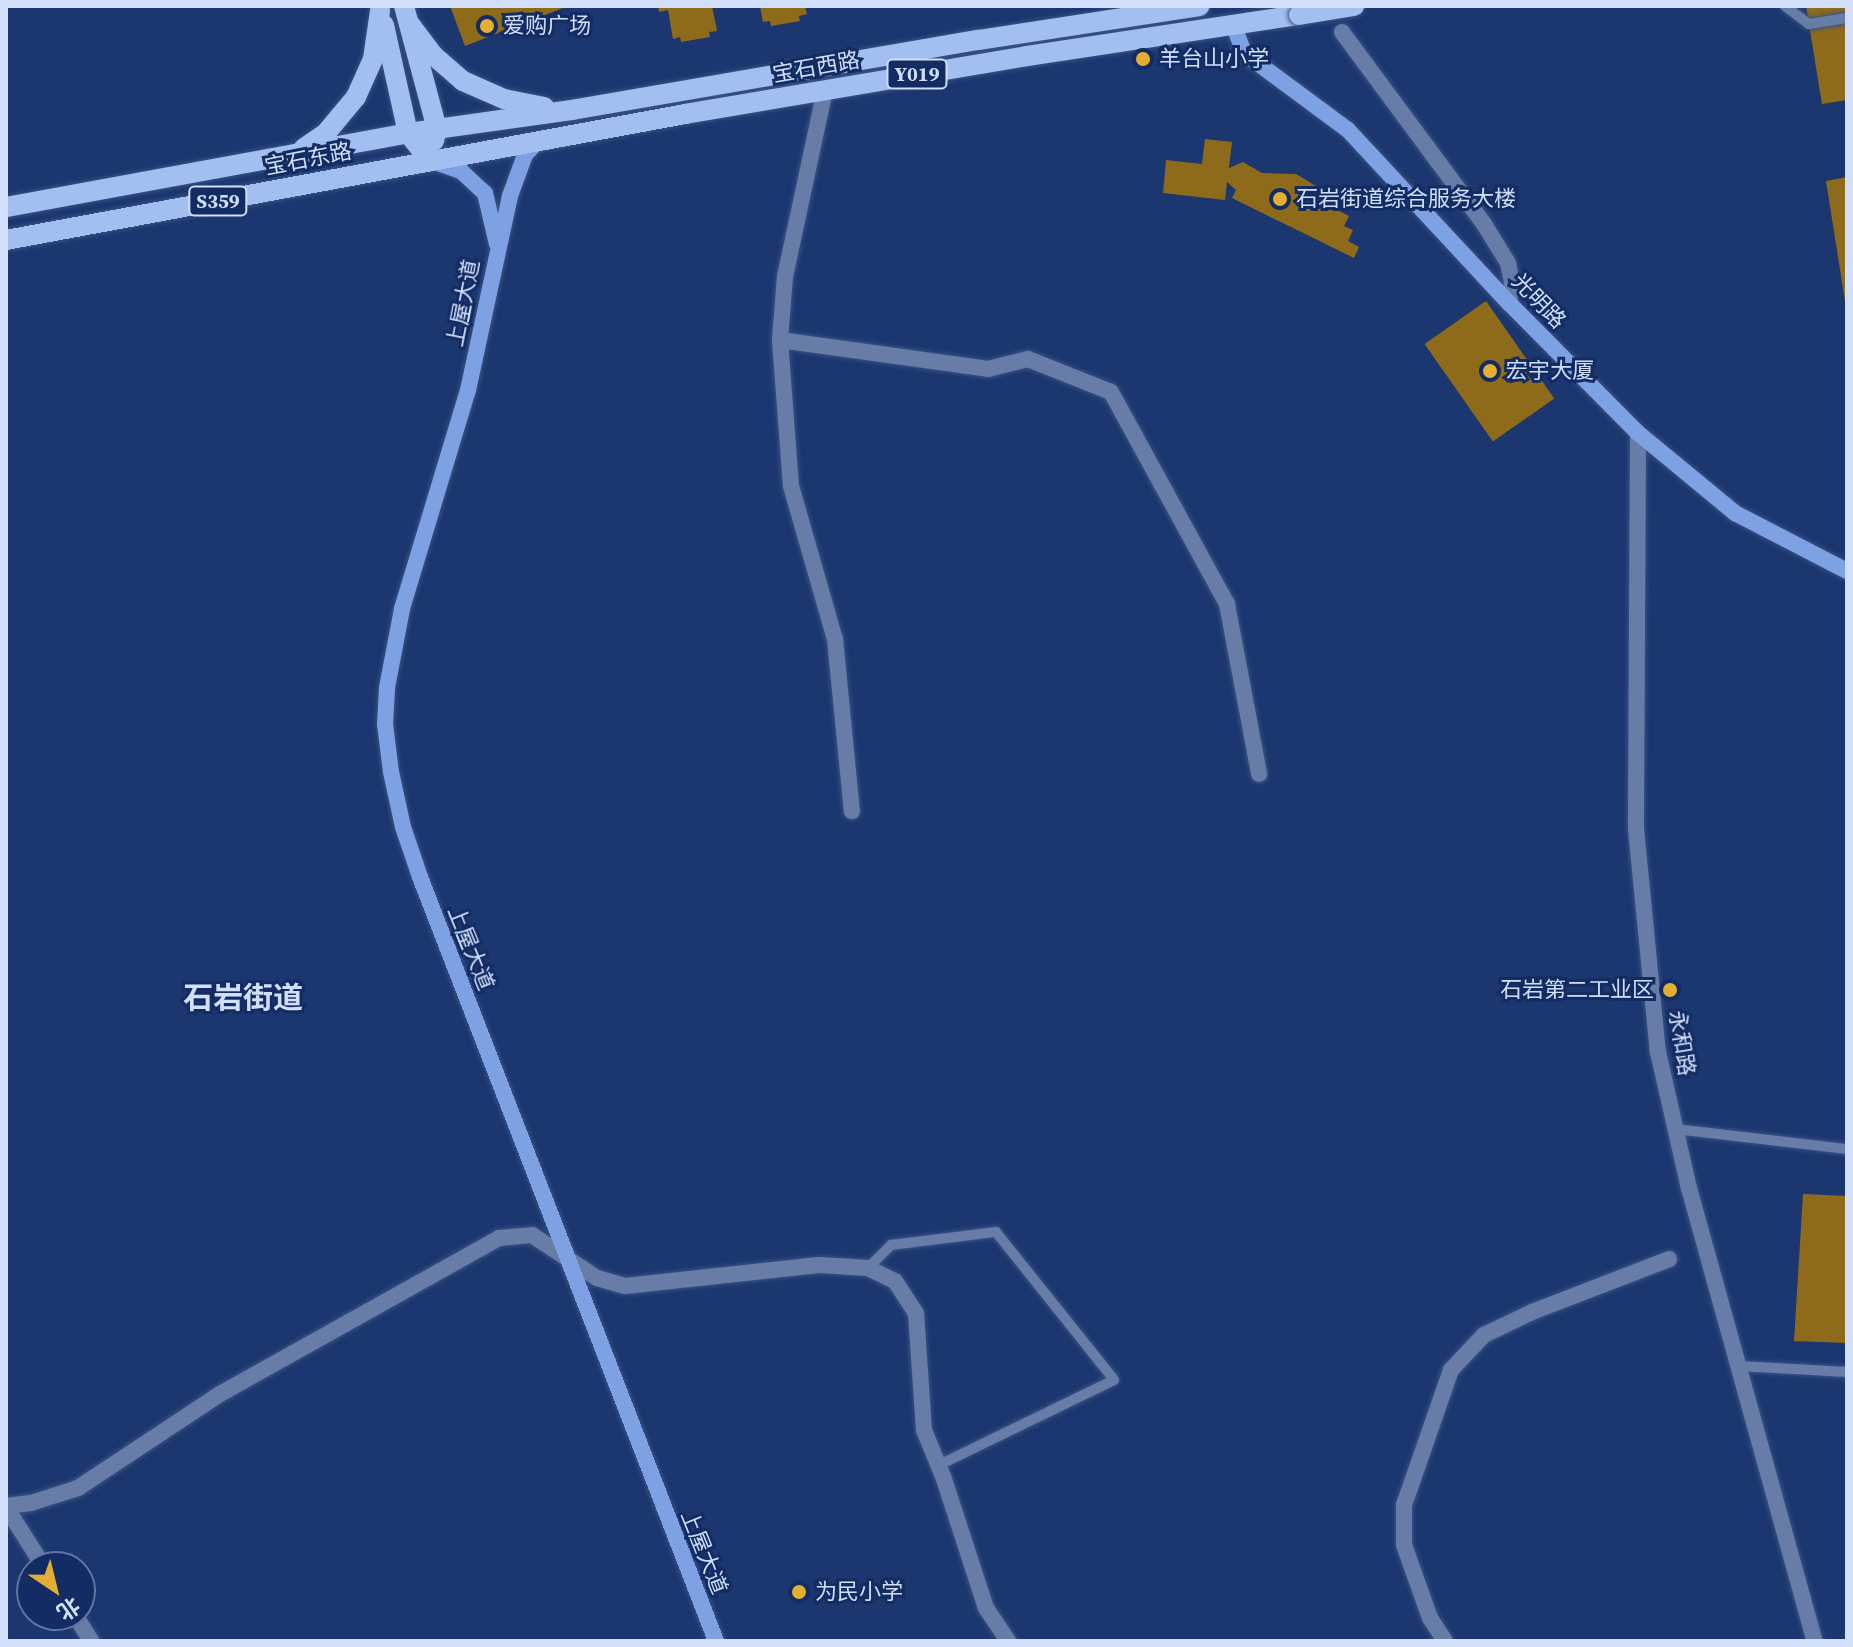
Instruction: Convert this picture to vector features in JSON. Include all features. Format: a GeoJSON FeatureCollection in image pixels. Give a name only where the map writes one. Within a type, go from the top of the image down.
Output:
{"type":"FeatureCollection","features":[{"type":"Feature","properties":{"kind":"main road","name":"宝石西路"},"geometry":{"type":"LineString","coordinates":[[408,133],[572,110],[978,40],[1199,6]]}},
{"type":"Feature","properties":{"kind":"main road","name":"宝石西路"},"geometry":{"type":"LineString","coordinates":[[430,161],[825,90],[1354,6]]}},
{"type":"Feature","properties":{"kind":"main road","name":"S359"},"geometry":{"type":"LineString","coordinates":[[380,9],[408,133],[430,161]]}},
{"type":"Feature","properties":{"kind":"main road","name":"S359"},"geometry":{"type":"LineString","coordinates":[[290,155],[326,133],[356,97],[373,59],[380,9]]}},
{"type":"Feature","properties":{"kind":"main road"},"geometry":{"type":"LineString","coordinates":[[407,14],[449,71],[483,92],[504,99],[572,110]]}},
{"type":"Feature","properties":{"kind":"main road"},"geometry":{"type":"LineString","coordinates":[[407,14],[437,129],[430,161]]}},
{"type":"Feature","properties":{"kind":"main road","name":"宝石东路"},"geometry":{"type":"LineString","coordinates":[[6,207],[408,133]]}},
{"type":"Feature","properties":{"kind":"main road","name":"宝石东路"},"geometry":{"type":"LineString","coordinates":[[6,240],[430,161]]}},
{"type":"Feature","properties":{"kind":"street","name":"光明路"},"geometry":{"type":"LineString","coordinates":[[1233,24],[1244,53],[1348,130],[1509,303],[1638,433],[1735,513],[1847,571]]}},
{"type":"Feature","properties":{"kind":"street"},"geometry":{"type":"LineString","coordinates":[[1342,32],[1484,224],[1508,263],[1512,282],[1509,303]]}},
{"type":"Feature","properties":{"kind":"street"},"geometry":{"type":"LineString","coordinates":[[825,90],[785,276],[780,340],[791,486],[835,639],[852,811]]}},
{"type":"Feature","properties":{"kind":"street","name":"上屋大道"},"geometry":{"type":"LineString","coordinates":[[537,142],[525,155],[497,246],[468,390],[402,609],[387,688],[385,724],[403,827],[415,865],[716,1641]]}},
{"type":"Feature","properties":{"kind":"street","name":"上屋大道"},"geometry":{"type":"LineString","coordinates":[[430,161],[461,171],[485,193],[497,246]]}},
{"type":"Feature","properties":{"kind":"street"},"geometry":{"type":"LineString","coordinates":[[780,340],[988,369],[1028,359],[1111,392],[1227,604],[1259,774]]}},
{"type":"Feature","properties":{"kind":"street","name":"永和路"},"geometry":{"type":"LineString","coordinates":[[1638,433],[1636,829],[1658,1052],[1739,1366],[1815,1641]]}},
{"type":"Feature","properties":{"kind":"street"},"geometry":{"type":"LineString","coordinates":[[34,1551],[6,1507],[31,1503],[78,1488],[220,1394],[499,1238],[532,1235],[597,1278],[625,1286],[819,1265],[868,1268],[895,1281],[916,1313],[924,1430],[939,1465],[986,1608],[1008,1641]]}},
{"type":"Feature","properties":{"kind":"street"},"geometry":{"type":"LineString","coordinates":[[1445,1641],[1430,1618],[1404,1545],[1404,1505],[1451,1370],[1484,1335],[1532,1312],[1669,1259]]}},
{"type":"Feature","properties":{"kind":"lane"},"geometry":{"type":"LineString","coordinates":[[1785,6],[1809,24],[1847,18]]}},
{"type":"Feature","properties":{"kind":"lane"},"geometry":{"type":"LineString","coordinates":[[1676,1129],[1847,1149]]}},
{"type":"Feature","properties":{"kind":"lane"},"geometry":{"type":"LineString","coordinates":[[868,1268],[891,1245],[996,1232],[1114,1380],[939,1465]]}},
{"type":"Feature","properties":{"kind":"lane"},"geometry":{"type":"LineString","coordinates":[[1739,1366],[1847,1372]]}},
{"type":"Feature","properties":{"kind":"building","name":"爱购广场"},"geometry":{"type":"Polygon","coordinates":[[[450,6],[568,6],[465,46],[450,6]]]}},
{"type":"Feature","properties":{"kind":"building"},"geometry":{"type":"Polygon","coordinates":[[[658,6],[712,6],[717,31],[709,32],[710,37],[681,42],[680,37],[673,39],[668,10],[659,12],[658,6]]]}},
{"type":"Feature","properties":{"kind":"building"},"geometry":{"type":"Polygon","coordinates":[[[760,6],[805,6],[807,14],[799,16],[800,21],[771,26],[770,21],[763,22],[760,6]]]}},
{"type":"Feature","properties":{"kind":"building"},"geometry":{"type":"Polygon","coordinates":[[[1806,6],[1847,6],[1847,100],[1822,104],[1806,6]]]}},
{"type":"Feature","properties":{"kind":"building","name":"石岩街道综合服务大楼"},"geometry":{"type":"Polygon","coordinates":[[[1205,139],[1232,142],[1229,168],[1243,162],[1262,173],[1296,174],[1316,186],[1328,205],[1349,216],[1344,226],[1353,230],[1348,241],[1359,247],[1354,258],[1232,198],[1236,190],[1227,182],[1225,200],[1163,193],[1166,160],[1202,164],[1205,139]]]}},
{"type":"Feature","properties":{"kind":"building"},"geometry":{"type":"Polygon","coordinates":[[[1847,177],[1847,301],[1845,301],[1826,181],[1847,177]]]}},
{"type":"Feature","properties":{"kind":"building","name":"宏宇大厦"},"geometry":{"type":"Polygon","coordinates":[[[1486,301],[1554,398],[1493,441],[1425,344],[1486,301]]]}},
{"type":"Feature","properties":{"kind":"building"},"geometry":{"type":"Polygon","coordinates":[[[1803,1194],[1847,1196],[1847,1343],[1794,1341],[1803,1194]]]}},
{"type":"Feature","properties":{"kind":"place","name":"爱购广场"},"geometry":{"type":"Point","coordinates":[487,26]}},
{"type":"Feature","properties":{"kind":"place","name":"羊台山小学"},"geometry":{"type":"Point","coordinates":[1143,59]}},
{"type":"Feature","properties":{"kind":"place","name":"石岩街道综合服务大楼"},"geometry":{"type":"Point","coordinates":[1280,199]}},
{"type":"Feature","properties":{"kind":"place","name":"宏宇大厦"},"geometry":{"type":"Point","coordinates":[1490,371]}},
{"type":"Feature","properties":{"kind":"place","name":"石岩第二工业区"},"geometry":{"type":"Point","coordinates":[1670,990]}},
{"type":"Feature","properties":{"kind":"place","name":"为民小学"},"geometry":{"type":"Point","coordinates":[799,1592]}},
{"type":"Feature","properties":{"kind":"district","name":"石岩街道"},"geometry":{"type":"Point","coordinates":[243,998]}}]}
